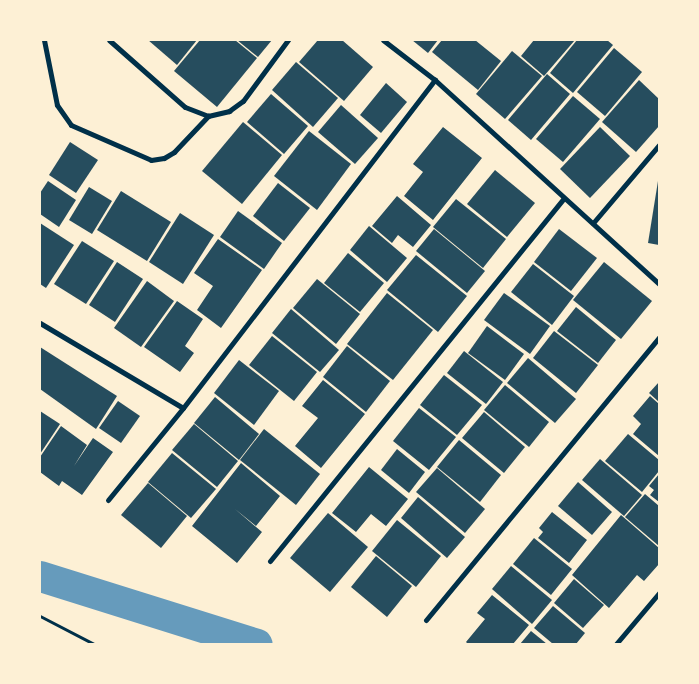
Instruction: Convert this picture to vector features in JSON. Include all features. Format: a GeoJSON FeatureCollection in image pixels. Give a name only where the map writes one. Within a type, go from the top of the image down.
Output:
{"type":"FeatureCollection","features":[{"type":"Feature","properties":{"kind":"street"},"geometry":{"type":"LineString","coordinates":[[44,40],[57,105],[71,124],[151,160],[164,158],[174,152],[208,116],[229,111],[243,101],[288,40]]}},
{"type":"Feature","properties":{"kind":"street"},"geometry":{"type":"LineString","coordinates":[[109,40],[185,107],[208,116]]}},
{"type":"Feature","properties":{"kind":"street"},"geometry":{"type":"LineString","coordinates":[[383,40],[435,80],[659,284]]}},
{"type":"Feature","properties":{"kind":"street"},"geometry":{"type":"LineString","coordinates":[[108,500],[183,408],[435,80]]}},
{"type":"Feature","properties":{"kind":"street"},"geometry":{"type":"LineString","coordinates":[[593,223],[659,145]]}},
{"type":"Feature","properties":{"kind":"street"},"geometry":{"type":"LineString","coordinates":[[270,561],[564,198]]}},
{"type":"Feature","properties":{"kind":"street"},"geometry":{"type":"LineString","coordinates":[[40,323],[183,408]]}},
{"type":"Feature","properties":{"kind":"street"},"geometry":{"type":"LineString","coordinates":[[426,620],[659,337]]}},
{"type":"Feature","properties":{"kind":"street"},"geometry":{"type":"LineString","coordinates":[[616,644],[658,597]]}},
{"type":"Feature","properties":{"kind":"path"},"geometry":{"type":"LineString","coordinates":[[40,616],[94,644]]}},
{"type":"Feature","properties":{"kind":"building"},"geometry":{"type":"Polygon","coordinates":[[[148,40],[197,40],[177,65],[148,40]]]}},
{"type":"Feature","properties":{"kind":"building"},"geometry":{"type":"Polygon","coordinates":[[[200,40],[235,40],[257,58],[217,107],[174,71],[200,40]]]}},
{"type":"Feature","properties":{"kind":"building"},"geometry":{"type":"Polygon","coordinates":[[[237,40],[272,40],[258,57],[237,40]]]}},
{"type":"Feature","properties":{"kind":"building"},"geometry":{"type":"Polygon","coordinates":[[[318,40],[342,40],[373,67],[344,101],[299,62],[318,40]]]}},
{"type":"Feature","properties":{"kind":"building"},"geometry":{"type":"Polygon","coordinates":[[[412,40],[438,40],[428,53],[412,40]]]}},
{"type":"Feature","properties":{"kind":"building"},"geometry":{"type":"Polygon","coordinates":[[[442,40],[475,40],[501,61],[478,90],[432,52],[442,40]]]}},
{"type":"Feature","properties":{"kind":"building"},"geometry":{"type":"Polygon","coordinates":[[[534,40],[575,40],[544,76],[521,56],[534,40]]]}},
{"type":"Feature","properties":{"kind":"building"},"geometry":{"type":"Polygon","coordinates":[[[577,40],[607,40],[613,45],[573,93],[550,73],[577,40]]]}},
{"type":"Feature","properties":{"kind":"building"},"geometry":{"type":"Polygon","coordinates":[[[614,48],[642,72],[605,116],[577,92],[614,48]]]}},
{"type":"Feature","properties":{"kind":"building"},"geometry":{"type":"Polygon","coordinates":[[[512,51],[542,76],[505,119],[476,94],[512,51]]]}},
{"type":"Feature","properties":{"kind":"building"},"geometry":{"type":"Polygon","coordinates":[[[296,62],[338,98],[313,127],[272,90],[296,62]]]}},
{"type":"Feature","properties":{"kind":"building"},"geometry":{"type":"Polygon","coordinates":[[[547,74],[570,94],[531,140],[508,120],[547,74]]]}},
{"type":"Feature","properties":{"kind":"building"},"geometry":{"type":"Polygon","coordinates":[[[639,80],[659,99],[659,126],[636,152],[602,122],[639,80]]]}},
{"type":"Feature","properties":{"kind":"building"},"geometry":{"type":"Polygon","coordinates":[[[386,83],[407,102],[381,133],[360,115],[386,83]]]}},
{"type":"Feature","properties":{"kind":"building"},"geometry":{"type":"Polygon","coordinates":[[[271,94],[308,126],[284,154],[247,122],[271,94]]]}},
{"type":"Feature","properties":{"kind":"building"},"geometry":{"type":"Polygon","coordinates":[[[573,96],[600,119],[563,162],[536,139],[573,96]]]}},
{"type":"Feature","properties":{"kind":"building"},"geometry":{"type":"Polygon","coordinates":[[[341,105],[378,138],[355,164],[318,132],[341,105]]]}},
{"type":"Feature","properties":{"kind":"building"},"geometry":{"type":"Polygon","coordinates":[[[243,122],[282,155],[242,204],[202,171],[243,122]]]}},
{"type":"Feature","properties":{"kind":"building"},"geometry":{"type":"Polygon","coordinates":[[[443,127],[482,158],[433,220],[404,196],[423,172],[413,164],[443,127]]]}},
{"type":"Feature","properties":{"kind":"building"},"geometry":{"type":"Polygon","coordinates":[[[600,127],[630,156],[590,198],[560,169],[600,127]]]}},
{"type":"Feature","properties":{"kind":"building"},"geometry":{"type":"Polygon","coordinates":[[[309,131],[351,164],[317,210],[274,176],[309,131]]]}},
{"type":"Feature","properties":{"kind":"building"},"geometry":{"type":"Polygon","coordinates":[[[70,142],[98,160],[76,193],[49,175],[70,142]]]}},
{"type":"Feature","properties":{"kind":"building"},"geometry":{"type":"Polygon","coordinates":[[[495,170],[535,203],[507,237],[467,204],[495,170]]]}},
{"type":"Feature","properties":{"kind":"building"},"geometry":{"type":"Polygon","coordinates":[[[48,181],[76,200],[59,227],[40,214],[40,193],[48,181]]]}},
{"type":"Feature","properties":{"kind":"building"},"geometry":{"type":"Polygon","coordinates":[[[659,181],[659,245],[648,243],[659,181]]]}},
{"type":"Feature","properties":{"kind":"building"},"geometry":{"type":"Polygon","coordinates":[[[278,183],[310,208],[284,241],[253,216],[278,183]]]}},
{"type":"Feature","properties":{"kind":"building"},"geometry":{"type":"Polygon","coordinates":[[[89,187],[112,201],[92,234],[69,220],[89,187]]]}},
{"type":"Feature","properties":{"kind":"building"},"geometry":{"type":"Polygon","coordinates":[[[121,191],[171,222],[147,261],[97,230],[121,191]]]}},
{"type":"Feature","properties":{"kind":"building"},"geometry":{"type":"Polygon","coordinates":[[[397,196],[431,225],[413,247],[398,235],[392,243],[372,226],[397,196]]]}},
{"type":"Feature","properties":{"kind":"building"},"geometry":{"type":"Polygon","coordinates":[[[456,199],[506,239],[483,268],[433,227],[456,199]]]}},
{"type":"Feature","properties":{"kind":"building"},"geometry":{"type":"Polygon","coordinates":[[[238,211],[282,243],[264,269],[220,237],[238,211]]]}},
{"type":"Feature","properties":{"kind":"building"},"geometry":{"type":"Polygon","coordinates":[[[180,213],[214,235],[183,284],[149,262],[180,213]]]}},
{"type":"Feature","properties":{"kind":"building"},"geometry":{"type":"Polygon","coordinates":[[[40,223],[74,245],[46,288],[40,284],[40,223]]]}},
{"type":"Feature","properties":{"kind":"building"},"geometry":{"type":"Polygon","coordinates":[[[369,226],[407,258],[387,282],[350,250],[369,226]]]}},
{"type":"Feature","properties":{"kind":"building"},"geometry":{"type":"Polygon","coordinates":[[[434,229],[485,271],[467,293],[416,251],[434,229]]]}},
{"type":"Feature","properties":{"kind":"building"},"geometry":{"type":"Polygon","coordinates":[[[559,229],[597,258],[571,291],[534,262],[559,229]]]}},
{"type":"Feature","properties":{"kind":"building"},"geometry":{"type":"Polygon","coordinates":[[[218,239],[262,270],[221,328],[197,310],[213,286],[194,273],[218,239]]]}},
{"type":"Feature","properties":{"kind":"building"},"geometry":{"type":"Polygon","coordinates":[[[82,241],[114,261],[86,304],[54,284],[82,241]]]}},
{"type":"Feature","properties":{"kind":"building"},"geometry":{"type":"Polygon","coordinates":[[[348,253],[384,283],[360,312],[324,283],[348,253]]]}},
{"type":"Feature","properties":{"kind":"building"},"geometry":{"type":"Polygon","coordinates":[[[416,255],[467,296],[438,332],[387,290],[416,255]]]}},
{"type":"Feature","properties":{"kind":"building"},"geometry":{"type":"Polygon","coordinates":[[[117,262],[143,279],[115,322],[89,305],[117,262]]]}},
{"type":"Feature","properties":{"kind":"building"},"geometry":{"type":"Polygon","coordinates":[[[604,262],[652,301],[621,339],[573,300],[604,262]]]}},
{"type":"Feature","properties":{"kind":"building"},"geometry":{"type":"Polygon","coordinates":[[[533,264],[574,296],[552,325],[511,292],[533,264]]]}},
{"type":"Feature","properties":{"kind":"building"},"geometry":{"type":"Polygon","coordinates":[[[317,279],[360,314],[336,344],[293,308],[317,279]]]}},
{"type":"Feature","properties":{"kind":"building"},"geometry":{"type":"Polygon","coordinates":[[[147,281],[174,301],[141,347],[114,328],[147,281]]]}},
{"type":"Feature","properties":{"kind":"building"},"geometry":{"type":"Polygon","coordinates":[[[387,293],[433,330],[393,380],[347,344],[387,293]]]}},
{"type":"Feature","properties":{"kind":"building"},"geometry":{"type":"Polygon","coordinates":[[[504,293],[550,326],[530,354],[484,320],[504,293]]]}},
{"type":"Feature","properties":{"kind":"building"},"geometry":{"type":"Polygon","coordinates":[[[177,301],[203,319],[185,346],[194,353],[180,372],[144,347],[177,301]]]}},
{"type":"Feature","properties":{"kind":"building"},"geometry":{"type":"Polygon","coordinates":[[[576,307],[616,340],[598,363],[557,331],[576,307]]]}},
{"type":"Feature","properties":{"kind":"building"},"geometry":{"type":"Polygon","coordinates":[[[291,309],[339,350],[320,372],[272,333],[291,309]]]}},
{"type":"Feature","properties":{"kind":"building"},"geometry":{"type":"Polygon","coordinates":[[[487,326],[524,354],[505,380],[468,353],[487,326]]]}},
{"type":"Feature","properties":{"kind":"building"},"geometry":{"type":"Polygon","coordinates":[[[554,331],[598,365],[576,393],[533,358],[554,331]]]}},
{"type":"Feature","properties":{"kind":"building"},"geometry":{"type":"Polygon","coordinates":[[[272,336],[317,372],[294,401],[249,365],[272,336]]]}},
{"type":"Feature","properties":{"kind":"building"},"geometry":{"type":"Polygon","coordinates":[[[347,346],[390,381],[366,412],[323,377],[347,346]]]}},
{"type":"Feature","properties":{"kind":"building"},"geometry":{"type":"Polygon","coordinates":[[[40,347],[117,396],[96,429],[40,389],[40,347]]]}},
{"type":"Feature","properties":{"kind":"building"},"geometry":{"type":"Polygon","coordinates":[[[464,351],[503,382],[486,404],[447,373],[464,351]]]}},
{"type":"Feature","properties":{"kind":"building"},"geometry":{"type":"Polygon","coordinates":[[[528,358],[576,399],[555,423],[507,383],[528,358]]]}},
{"type":"Feature","properties":{"kind":"building"},"geometry":{"type":"Polygon","coordinates":[[[239,360],[279,391],[254,425],[214,393],[239,360]]]}},
{"type":"Feature","properties":{"kind":"building"},"geometry":{"type":"Polygon","coordinates":[[[444,375],[482,405],[457,435],[420,405],[444,375]]]}},
{"type":"Feature","properties":{"kind":"building"},"geometry":{"type":"Polygon","coordinates":[[[323,380],[365,414],[321,468],[295,446],[318,418],[302,406],[323,380]]]}},
{"type":"Feature","properties":{"kind":"building"},"geometry":{"type":"Polygon","coordinates":[[[659,382],[659,402],[649,393],[659,382]]]}},
{"type":"Feature","properties":{"kind":"building"},"geometry":{"type":"Polygon","coordinates":[[[505,385],[549,422],[529,447],[484,410],[505,385]]]}},
{"type":"Feature","properties":{"kind":"building"},"geometry":{"type":"Polygon","coordinates":[[[650,396],[659,404],[659,456],[633,434],[641,424],[633,416],[650,396]]]}},
{"type":"Feature","properties":{"kind":"building"},"geometry":{"type":"Polygon","coordinates":[[[215,397],[259,434],[239,460],[194,423],[215,397]]]}},
{"type":"Feature","properties":{"kind":"building"},"geometry":{"type":"Polygon","coordinates":[[[118,401],[140,416],[121,443],[99,428],[118,401]]]}},
{"type":"Feature","properties":{"kind":"building"},"geometry":{"type":"Polygon","coordinates":[[[419,408],[456,437],[429,470],[393,441],[419,408]]]}},
{"type":"Feature","properties":{"kind":"building"},"geometry":{"type":"Polygon","coordinates":[[[40,411],[60,424],[40,454],[40,411]]]}},
{"type":"Feature","properties":{"kind":"building"},"geometry":{"type":"Polygon","coordinates":[[[484,412],[525,447],[504,473],[462,438],[484,412]]]}},
{"type":"Feature","properties":{"kind":"building"},"geometry":{"type":"Polygon","coordinates":[[[194,424],[238,461],[217,487],[172,450],[194,424]]]}},
{"type":"Feature","properties":{"kind":"building"},"geometry":{"type":"Polygon","coordinates":[[[61,426],[87,445],[74,466],[93,438],[113,452],[82,495],[62,481],[59,486],[40,472],[40,457],[61,426]]]}},
{"type":"Feature","properties":{"kind":"building"},"geometry":{"type":"Polygon","coordinates":[[[264,429],[320,474],[296,505],[240,460],[264,429]]]}},
{"type":"Feature","properties":{"kind":"building"},"geometry":{"type":"Polygon","coordinates":[[[628,434],[659,460],[659,471],[642,492],[605,461],[628,434]]]}},
{"type":"Feature","properties":{"kind":"building"},"geometry":{"type":"Polygon","coordinates":[[[459,440],[501,475],[480,502],[437,467],[459,440]]]}},
{"type":"Feature","properties":{"kind":"building"},"geometry":{"type":"Polygon","coordinates":[[[397,449],[425,472],[409,493],[381,470],[397,449]]]}},
{"type":"Feature","properties":{"kind":"building"},"geometry":{"type":"Polygon","coordinates":[[[172,453],[216,489],[191,518],[148,482],[172,453]]]}},
{"type":"Feature","properties":{"kind":"building"},"geometry":{"type":"Polygon","coordinates":[[[600,459],[642,495],[624,516],[582,480],[600,459]]]}},
{"type":"Feature","properties":{"kind":"building"},"geometry":{"type":"Polygon","coordinates":[[[241,463],[280,496],[256,526],[235,509],[262,532],[237,563],[192,526],[241,463]]]}},
{"type":"Feature","properties":{"kind":"building"},"geometry":{"type":"Polygon","coordinates":[[[369,467],[408,499],[386,526],[371,514],[356,532],[332,513],[369,467]]]}},
{"type":"Feature","properties":{"kind":"building"},"geometry":{"type":"Polygon","coordinates":[[[437,468],[485,509],[465,533],[416,492],[437,468]]]}},
{"type":"Feature","properties":{"kind":"building"},"geometry":{"type":"Polygon","coordinates":[[[659,474],[659,502],[650,495],[654,490],[649,486],[659,474]]]}},
{"type":"Feature","properties":{"kind":"building"},"geometry":{"type":"Polygon","coordinates":[[[578,482],[612,512],[592,535],[558,506],[578,482]]]}},
{"type":"Feature","properties":{"kind":"building"},"geometry":{"type":"Polygon","coordinates":[[[148,483],[187,516],[161,548],[121,515],[148,483]]]}},
{"type":"Feature","properties":{"kind":"building"},"geometry":{"type":"Polygon","coordinates":[[[645,494],[659,506],[659,546],[625,517],[645,494]]]}},
{"type":"Feature","properties":{"kind":"building"},"geometry":{"type":"Polygon","coordinates":[[[418,497],[465,537],[447,558],[401,518],[418,497]]]}},
{"type":"Feature","properties":{"kind":"building"},"geometry":{"type":"Polygon","coordinates":[[[552,512],[587,540],[569,563],[538,538],[543,532],[539,528],[552,512]]]}},
{"type":"Feature","properties":{"kind":"building"},"geometry":{"type":"Polygon","coordinates":[[[328,513],[368,547],[330,592],[290,558],[328,513]]]}},
{"type":"Feature","properties":{"kind":"building"},"geometry":{"type":"Polygon","coordinates":[[[621,515],[659,548],[659,564],[644,581],[637,575],[609,608],[572,575],[621,515]]]}},
{"type":"Feature","properties":{"kind":"building"},"geometry":{"type":"Polygon","coordinates":[[[397,520],[441,556],[416,587],[372,551],[397,520]]]}},
{"type":"Feature","properties":{"kind":"building"},"geometry":{"type":"Polygon","coordinates":[[[534,538],[572,569],[551,595],[513,564],[534,538]]]}},
{"type":"Feature","properties":{"kind":"building"},"geometry":{"type":"Polygon","coordinates":[[[376,556],[412,586],[387,617],[351,587],[376,556]]]}},
{"type":"Feature","properties":{"kind":"building"},"geometry":{"type":"Polygon","coordinates":[[[511,566],[552,600],[532,624],[492,589],[511,566]]]}},
{"type":"Feature","properties":{"kind":"building"},"geometry":{"type":"Polygon","coordinates":[[[574,579],[604,605],[583,628],[554,603],[574,579]]]}},
{"type":"Feature","properties":{"kind":"building"},"geometry":{"type":"Polygon","coordinates":[[[492,595],[529,625],[513,644],[468,644],[466,642],[485,619],[477,613],[492,595]]]}},
{"type":"Feature","properties":{"kind":"building"},"geometry":{"type":"Polygon","coordinates":[[[553,606],[585,633],[576,644],[553,644],[534,628],[553,606]]]}},
{"type":"Feature","properties":{"kind":"building"},"geometry":{"type":"Polygon","coordinates":[[[531,631],[547,644],[520,644],[531,631]]]}},
{"type":"Feature","properties":{"kind":"waterway"},"geometry":{"type":"LineString","coordinates":[[40,576],[257,644]]}}]}
